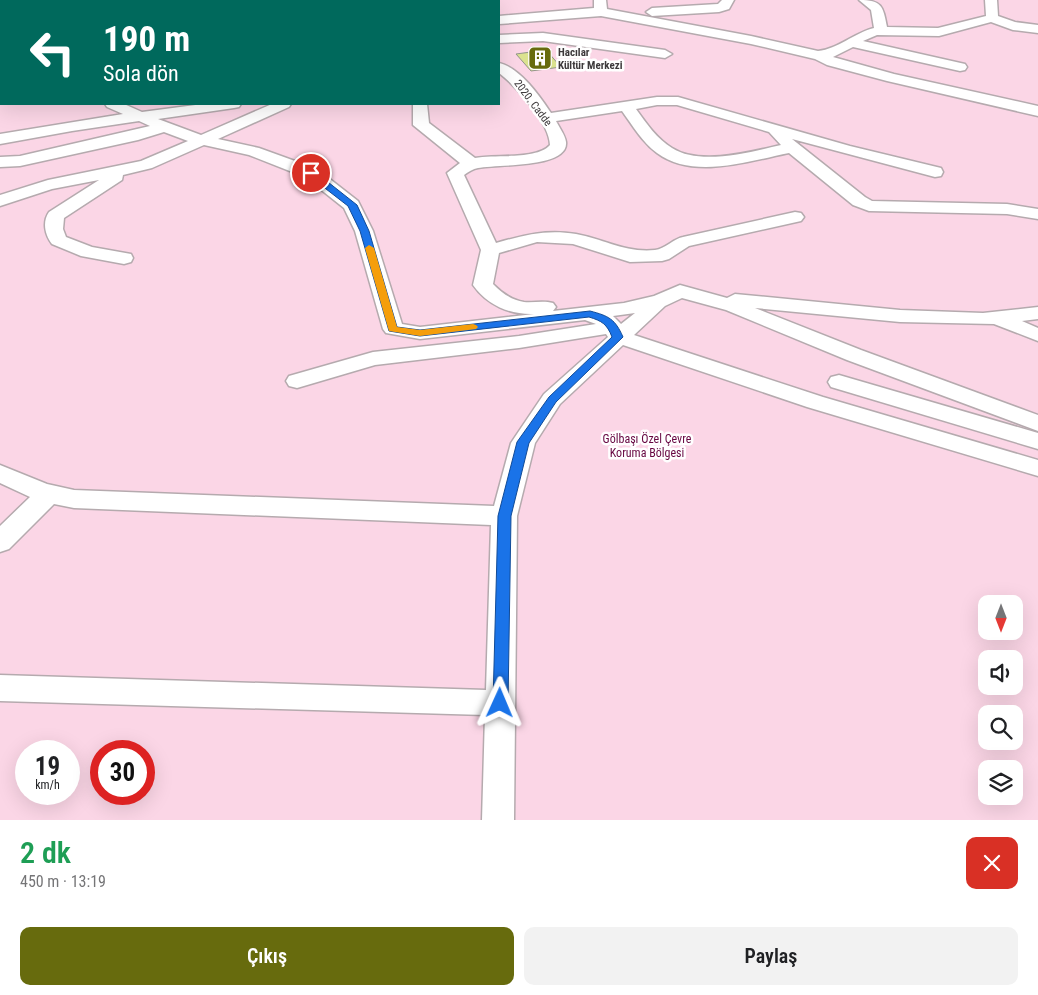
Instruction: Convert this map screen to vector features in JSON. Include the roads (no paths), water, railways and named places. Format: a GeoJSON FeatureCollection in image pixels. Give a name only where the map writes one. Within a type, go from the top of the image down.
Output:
{"type":"FeatureCollection","features":[{"type":"Feature","properties":{"kind":"street"},"geometry":{"type":"LineString","coordinates":[[500,20],[521,13],[582,12],[600,6],[668,12],[715,8],[725,6],[728,0]]}},
{"type":"Feature","properties":{"kind":"street"},"geometry":{"type":"LineString","coordinates":[[865,0],[877,9],[881,30]]}},
{"type":"Feature","properties":{"kind":"street"},"geometry":{"type":"LineString","coordinates":[[991,0],[992,18]]}},
{"type":"Feature","properties":{"kind":"street"},"geometry":{"type":"LineString","coordinates":[[600,6],[751,40],[803,54],[818,55],[830,54],[853,43],[866,34],[881,30],[939,32],[992,18],[1013,26],[1038,29]]}},
{"type":"Feature","properties":{"kind":"street"},"geometry":{"type":"LineString","coordinates":[[500,20],[543,37]]}},
{"type":"Feature","properties":{"kind":"street"},"geometry":{"type":"LineString","coordinates":[[500,40],[543,37],[665,54]]}},
{"type":"Feature","properties":{"kind":"street"},"geometry":{"type":"LineString","coordinates":[[853,43],[960,67]]}},
{"type":"Feature","properties":{"kind":"street"},"geometry":{"type":"LineString","coordinates":[[818,55],[832,62],[892,78],[1038,111]]}},
{"type":"Feature","properties":{"kind":"street","name":"2020. Cadde"},"geometry":{"type":"LineString","coordinates":[[472,164],[545,155],[552,152],[558,145],[557,138],[546,118],[518,81],[500,68]]}},
{"type":"Feature","properties":{"kind":"street"},"geometry":{"type":"LineString","coordinates":[[546,118],[657,101],[678,101],[844,149],[935,172]]}},
{"type":"Feature","properties":{"kind":"street"},"geometry":{"type":"LineString","coordinates":[[114,105],[164,127],[201,140],[253,152],[311,173],[352,205],[364,231],[393,329],[420,333],[590,314],[660,301]]}},
{"type":"Feature","properties":{"kind":"street"},"geometry":{"type":"LineString","coordinates":[[2,139],[139,116],[226,105]]}},
{"type":"Feature","properties":{"kind":"street"},"geometry":{"type":"LineString","coordinates":[[0,201],[48,185],[146,165],[282,105]]}},
{"type":"Feature","properties":{"kind":"street"},"geometry":{"type":"LineString","coordinates":[[420,105],[422,125],[472,164],[455,173],[490,250],[483,285],[498,300],[523,308],[551,307],[590,314],[606,319],[616,332]]}},
{"type":"Feature","properties":{"kind":"street"},"geometry":{"type":"LineString","coordinates":[[626,105],[644,130],[666,152],[684,160],[710,161],[730,159],[792,148]]}},
{"type":"Feature","properties":{"kind":"street"},"geometry":{"type":"LineString","coordinates":[[0,162],[20,161],[138,135],[164,127]]}},
{"type":"Feature","properties":{"kind":"street"},"geometry":{"type":"LineString","coordinates":[[774,129],[792,148],[864,204],[880,207],[920,206],[1007,209],[1038,214]]}},
{"type":"Feature","properties":{"kind":"street"},"geometry":{"type":"LineString","coordinates":[[124,170],[55,216],[54,229],[58,240],[64,243],[88,252],[124,258]]}},
{"type":"Feature","properties":{"kind":"street"},"geometry":{"type":"LineString","coordinates":[[490,250],[536,237],[575,240],[630,256],[662,255],[683,242],[795,217]]}},
{"type":"Feature","properties":{"kind":"street"},"geometry":{"type":"LineString","coordinates":[[498,820],[504,516],[523,442],[552,399],[616,332],[660,301],[680,291],[734,306],[854,355],[1033,424]]}},
{"type":"Feature","properties":{"kind":"street"},"geometry":{"type":"LineString","coordinates":[[707,300],[751,300],[900,316],[983,319],[1038,313]]}},
{"type":"Feature","properties":{"kind":"street"},"geometry":{"type":"LineString","coordinates":[[997,318],[1038,335]]}},
{"type":"Feature","properties":{"kind":"street"},"geometry":{"type":"LineString","coordinates":[[297,381],[373,359],[616,332],[826,405],[1038,468]]}},
{"type":"Feature","properties":{"kind":"street"},"geometry":{"type":"LineString","coordinates":[[826,405],[854,355]]}},
{"type":"Feature","properties":{"kind":"street"},"geometry":{"type":"LineString","coordinates":[[839,382],[1038,441]]}},
{"type":"Feature","properties":{"kind":"street"},"geometry":{"type":"LineString","coordinates":[[0,473],[49,494],[74,499],[212,506],[504,516]]}},
{"type":"Feature","properties":{"kind":"street"},"geometry":{"type":"LineString","coordinates":[[0,542],[49,494]]}},
{"type":"Feature","properties":{"kind":"street"},"geometry":{"type":"LineString","coordinates":[[0,688],[500,703]]}},
{"type":"Feature","properties":{"kind":"place","name":"Hacılar Kültür Merkezi"},"geometry":{"type":"Point","coordinates":[540,58]}},
{"type":"Feature","properties":{"kind":"park label","name":"Gölbaşı Özel Çevre Koruma Bölgesi"},"geometry":{"type":"Point","coordinates":[647,446]}}]}
